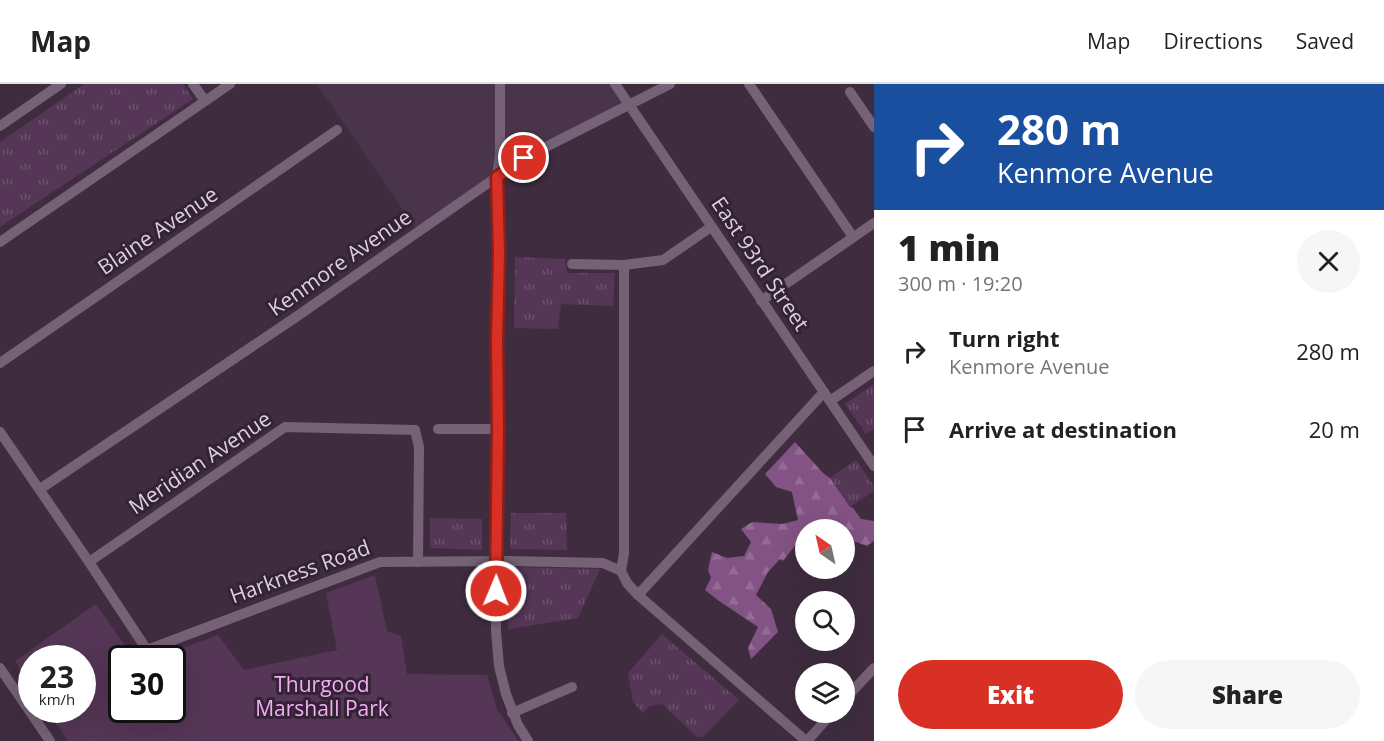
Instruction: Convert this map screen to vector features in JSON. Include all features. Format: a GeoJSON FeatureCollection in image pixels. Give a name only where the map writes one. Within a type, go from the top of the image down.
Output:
{"type":"FeatureCollection","features":[{"type":"Feature","properties":{"kind":"street"},"geometry":{"type":"LineString","coordinates":[[0,126],[61,84]]}},
{"type":"Feature","properties":{"kind":"street"},"geometry":{"type":"LineString","coordinates":[[193,84],[205,101]]}},
{"type":"Feature","properties":{"kind":"street"},"geometry":{"type":"LineString","coordinates":[[0,242],[230,84]]}},
{"type":"Feature","properties":{"kind":"street"},"geometry":{"type":"LineString","coordinates":[[500,84],[500,156],[497,177],[499,253],[497,654],[512,713],[528,741]]}},
{"type":"Feature","properties":{"kind":"street","name":"East 93rd Street"},"geometry":{"type":"LineString","coordinates":[[615,84],[874,466]]}},
{"type":"Feature","properties":{"kind":"street","name":"Kenmore Avenue"},"geometry":{"type":"LineString","coordinates":[[40,489],[296,317],[524,158],[670,84]]}},
{"type":"Feature","properties":{"kind":"street"},"geometry":{"type":"LineString","coordinates":[[749,84],[854,237]]}},
{"type":"Feature","properties":{"kind":"street"},"geometry":{"type":"LineString","coordinates":[[849,92],[874,127]]}},
{"type":"Feature","properties":{"kind":"street","name":"Blaine Avenue"},"geometry":{"type":"LineString","coordinates":[[0,363],[337,130]]}},
{"type":"Feature","properties":{"kind":"street"},"geometry":{"type":"LineString","coordinates":[[761,301],[874,223]]}},
{"type":"Feature","properties":{"kind":"street"},"geometry":{"type":"LineString","coordinates":[[572,264],[624,265],[663,260],[711,227]]}},
{"type":"Feature","properties":{"kind":"street"},"geometry":{"type":"LineString","coordinates":[[624,265],[624,555],[621,571],[627,583],[638,595],[807,741],[823,723]]}},
{"type":"Feature","properties":{"kind":"street"},"geometry":{"type":"LineString","coordinates":[[638,595],[827,396],[874,371]]}},
{"type":"Feature","properties":{"kind":"street","name":"Meridian Avenue"},"geometry":{"type":"LineString","coordinates":[[90,562],[285,427],[415,430],[418,447],[418,562]]}},
{"type":"Feature","properties":{"kind":"street"},"geometry":{"type":"LineString","coordinates":[[438,429],[498,429]]}},
{"type":"Feature","properties":{"kind":"street"},"geometry":{"type":"LineString","coordinates":[[0,432],[90,562]]}},
{"type":"Feature","properties":{"kind":"street","name":"Harkness Road"},"geometry":{"type":"LineString","coordinates":[[90,562],[147,650],[380,562],[603,563],[621,571]]}},
{"type":"Feature","properties":{"kind":"street"},"geometry":{"type":"LineString","coordinates":[[0,668],[50,741]]}},
{"type":"Feature","properties":{"kind":"street"},"geometry":{"type":"LineString","coordinates":[[855,688],[874,668]]}},
{"type":"Feature","properties":{"kind":"street"},"geometry":{"type":"LineString","coordinates":[[512,713],[572,687]]}},
{"type":"Feature","properties":{"kind":"shaded area"},"geometry":{"type":"Polygon","coordinates":[[[317,84],[615,84],[629,105],[524,158],[418,232],[317,84]]]}},
{"type":"Feature","properties":{"kind":"green space"},"geometry":{"type":"Polygon","coordinates":[[[84,84],[183,84],[193,99],[0,227],[0,142],[84,84]]]}},
{"type":"Feature","properties":{"kind":"green space"},"geometry":{"type":"Polygon","coordinates":[[[515,257],[565,259],[567,273],[615,273],[613,306],[561,304],[558,329],[514,328],[515,257]]]}},
{"type":"Feature","properties":{"kind":"green space"},"geometry":{"type":"Polygon","coordinates":[[[874,384],[874,429],[866,434],[845,404],[874,384]]]}},
{"type":"Feature","properties":{"kind":"green space"},"geometry":{"type":"Polygon","coordinates":[[[795,442],[830,478],[861,519],[874,521],[874,541],[867,546],[855,542],[855,519],[798,519],[792,492],[776,487],[765,474],[795,442]]]}},
{"type":"Feature","properties":{"kind":"green space"},"geometry":{"type":"Polygon","coordinates":[[[856,460],[874,486],[874,491],[850,507],[830,478],[856,460]]]}},
{"type":"Feature","properties":{"kind":"green space"},"geometry":{"type":"Polygon","coordinates":[[[511,513],[566,513],[567,550],[510,549],[511,513]]]}},
{"type":"Feature","properties":{"kind":"green space"},"geometry":{"type":"Polygon","coordinates":[[[430,518],[482,519],[482,550],[430,548],[430,518]]]}},
{"type":"Feature","properties":{"kind":"green space"},"geometry":{"type":"Polygon","coordinates":[[[795,521],[795,546],[783,561],[780,559],[768,572],[756,595],[771,609],[778,632],[751,659],[748,648],[758,627],[705,590],[711,578],[708,570],[712,552],[727,558],[744,556],[751,542],[741,529],[752,522],[783,524],[795,521]]]}},
{"type":"Feature","properties":{"kind":"green space"},"geometry":{"type":"Polygon","coordinates":[[[510,567],[600,569],[578,618],[508,629],[510,567]]]}},
{"type":"Feature","properties":{"kind":"green space","name":"Thurgood Marshall Park"},"geometry":{"type":"Polygon","coordinates":[[[375,575],[387,631],[401,636],[407,674],[487,675],[498,712],[518,741],[68,741],[56,723],[96,723],[96,645],[38,645],[96,604],[125,645],[108,645],[108,723],[186,723],[186,647],[218,635],[244,670],[337,650],[326,593],[375,575]]]}},
{"type":"Feature","properties":{"kind":"green space"},"geometry":{"type":"Polygon","coordinates":[[[662,634],[739,700],[703,737],[697,737],[662,704],[650,706],[643,713],[633,702],[628,673],[662,634]]]}},
{"type":"Feature","properties":{"kind":"route"},"geometry":{"type":"LineString","coordinates":[[496,591],[499,253],[497,177],[524,158]]}}]}
